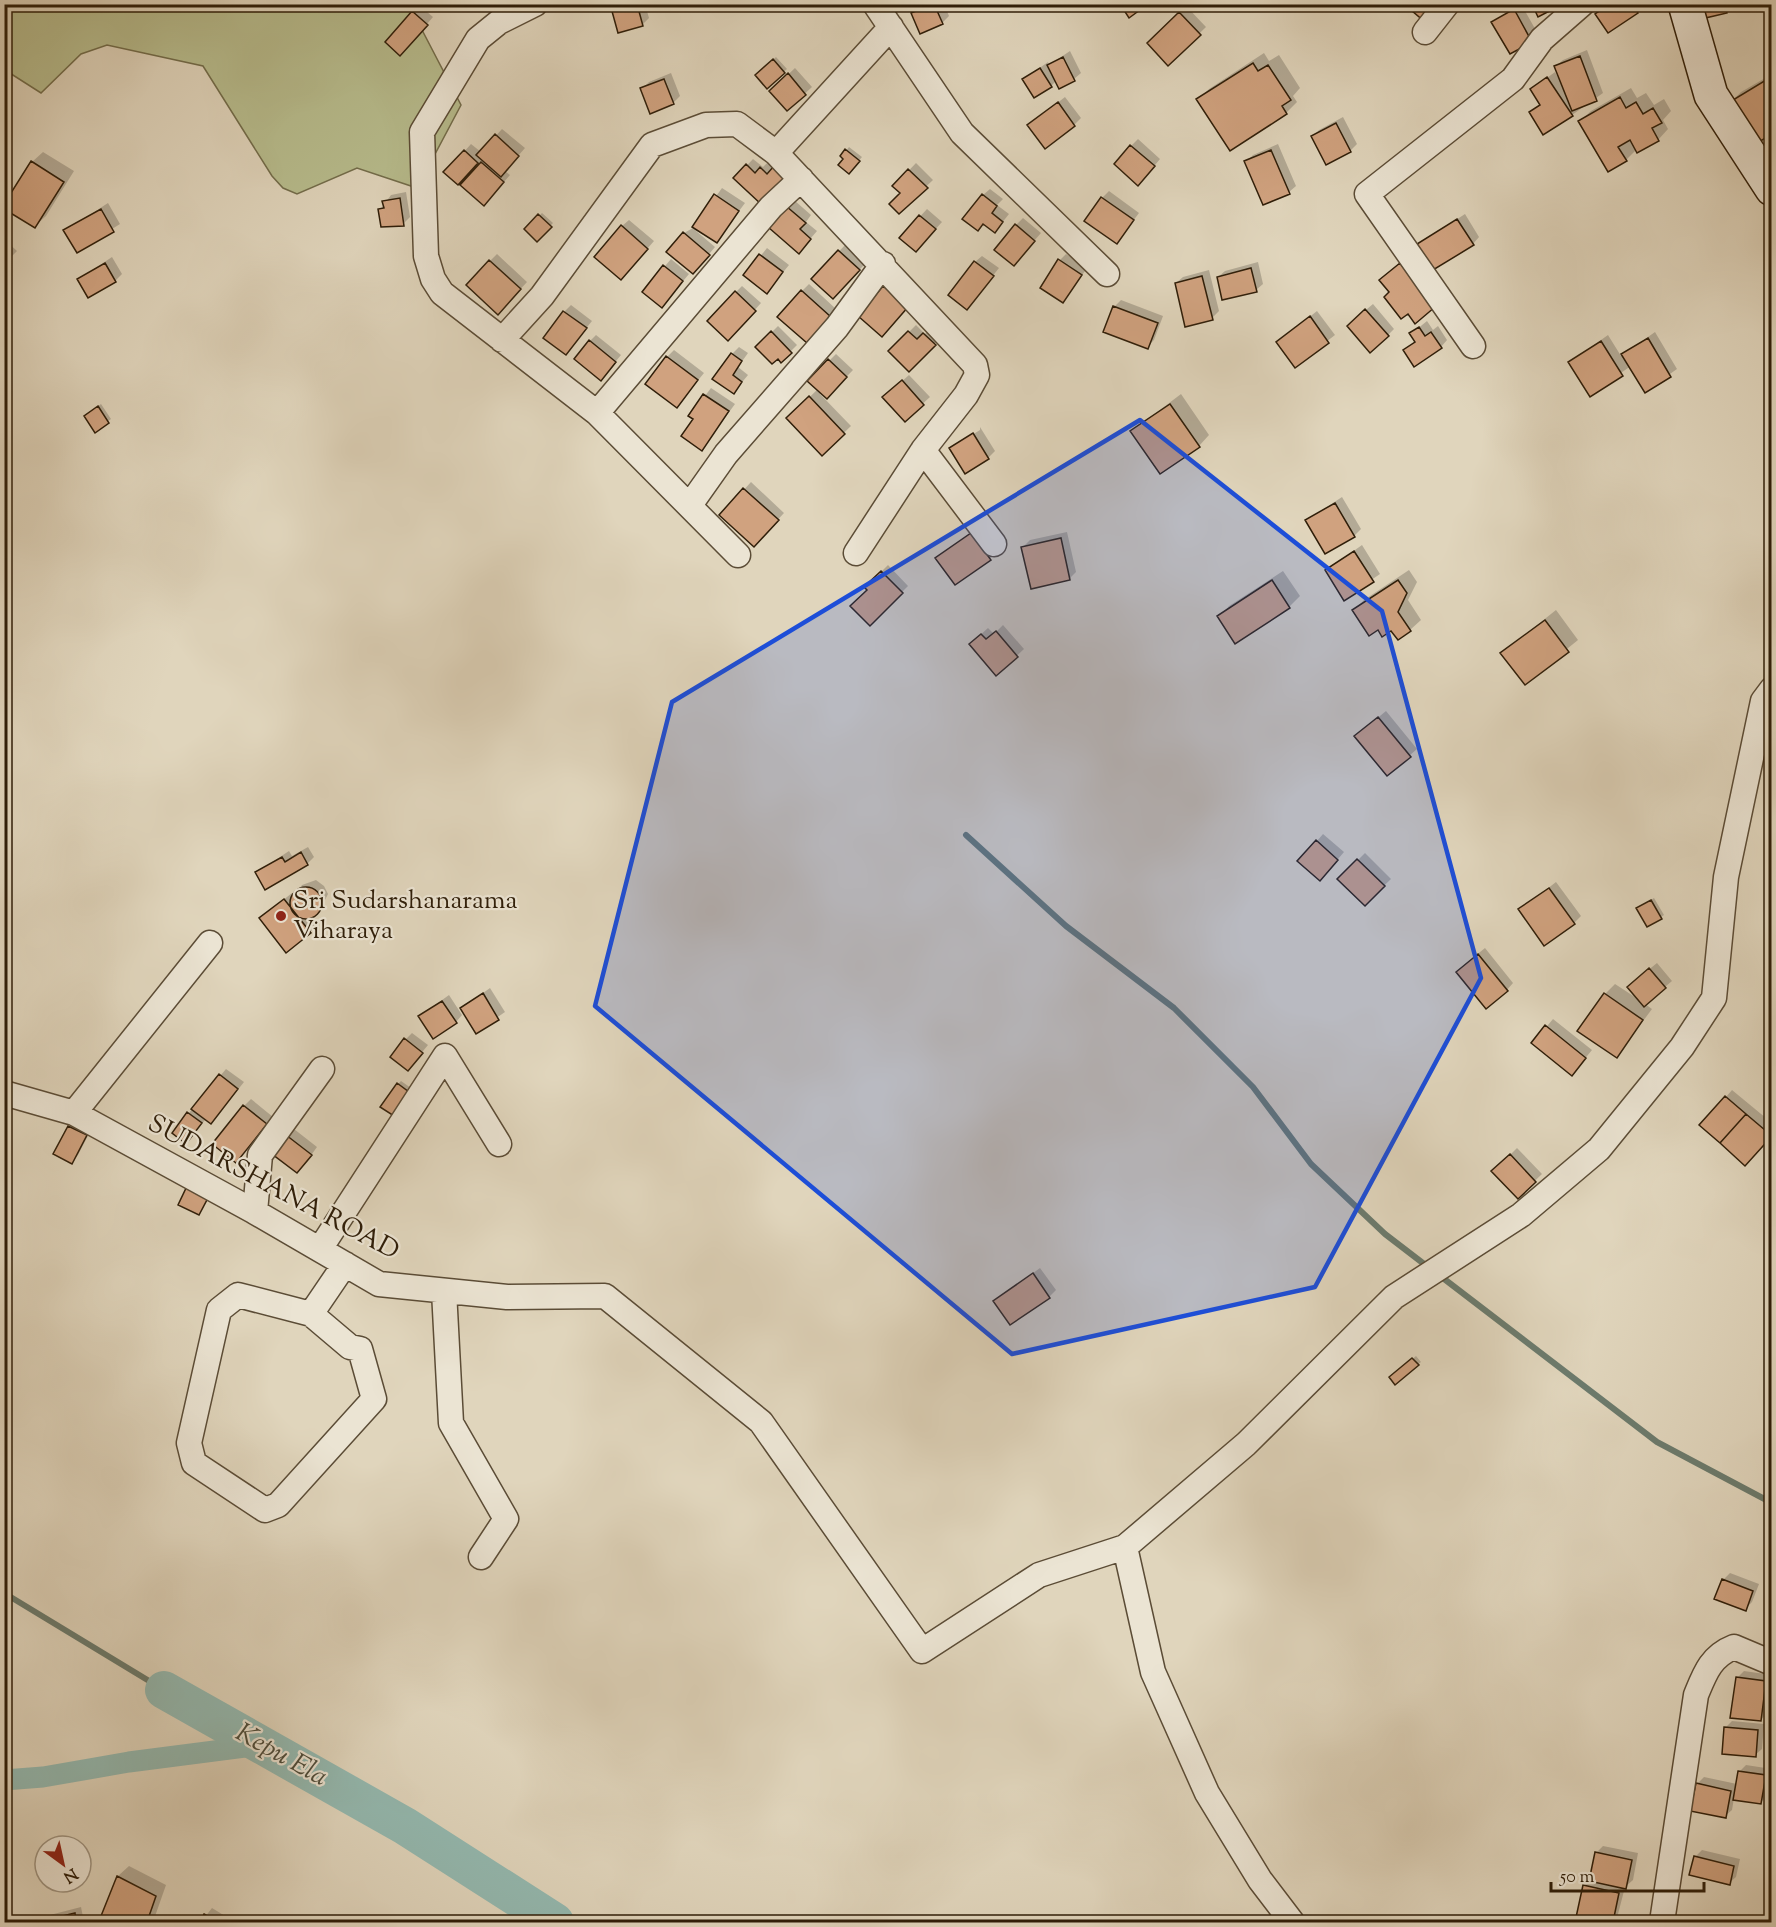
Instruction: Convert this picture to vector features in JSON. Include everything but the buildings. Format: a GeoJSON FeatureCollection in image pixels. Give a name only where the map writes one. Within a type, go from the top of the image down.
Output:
{"type":"FeatureCollection","features":[{"type":"Feature","properties":{"kind":"street"},"geometry":{"type":"LineString","coordinates":[[536,4],[499,21],[478,39],[422,132],[426,256],[433,279],[442,293],[597,413],[738,555]]}},
{"type":"Feature","properties":{"kind":"street"},"geometry":{"type":"LineString","coordinates":[[875,4],[962,133],[1107,274]]}},
{"type":"Feature","properties":{"kind":"street"},"geometry":{"type":"LineString","coordinates":[[1425,32],[1447,4]]}},
{"type":"Feature","properties":{"kind":"street"},"geometry":{"type":"LineString","coordinates":[[1473,346],[1367,194],[1513,79],[1542,39],[1582,4]]}},
{"type":"Feature","properties":{"kind":"street"},"geometry":{"type":"LineString","coordinates":[[1685,4],[1711,95],[1772,189]]}},
{"type":"Feature","properties":{"kind":"street"},"geometry":{"type":"LineString","coordinates":[[776,153],[891,27]]}},
{"type":"Feature","properties":{"kind":"street"},"geometry":{"type":"LineString","coordinates":[[502,340],[542,296],[652,145],[705,125],[737,124],[776,153],[883,264],[975,365],[977,375],[966,395],[923,450],[856,553]]}},
{"type":"Feature","properties":{"kind":"street"},"geometry":{"type":"LineString","coordinates":[[597,413],[771,207],[801,179]]}},
{"type":"Feature","properties":{"kind":"street"},"geometry":{"type":"LineString","coordinates":[[690,505],[726,454],[837,327],[883,264]]}},
{"type":"Feature","properties":{"kind":"street"},"geometry":{"type":"LineString","coordinates":[[923,450],[993,544]]}},
{"type":"Feature","properties":{"kind":"street"},"geometry":{"type":"LineString","coordinates":[[1292,1923],[1260,1880],[1207,1793],[1154,1672],[1125,1547],[1246,1444],[1394,1297],[1521,1215],[1599,1149],[1682,1047],[1714,998],[1726,877],[1763,701],[1772,688]]}},
{"type":"Feature","properties":{"kind":"street"},"geometry":{"type":"LineString","coordinates":[[74,1113],[210,943]]}},
{"type":"Feature","properties":{"kind":"street"},"geometry":{"type":"LineString","coordinates":[[320,1249],[445,1056],[499,1144]]}},
{"type":"Feature","properties":{"kind":"street"},"geometry":{"type":"LineString","coordinates":[[255,1212],[260,1155],[322,1069]]}},
{"type":"Feature","properties":{"kind":"street","name":"SUDARSHANA ROAD"},"geometry":{"type":"LineString","coordinates":[[4,1093],[74,1113],[255,1212],[379,1284],[507,1297],[605,1296],[761,1422],[922,1651],[1039,1575],[1125,1547]]}},
{"type":"Feature","properties":{"kind":"street"},"geometry":{"type":"LineString","coordinates":[[310,1314],[345,1264]]}},
{"type":"Feature","properties":{"kind":"street"},"geometry":{"type":"LineString","coordinates":[[444,1291],[451,1424],[506,1519],[481,1557]]}},
{"type":"Feature","properties":{"kind":"street"},"geometry":{"type":"LineString","coordinates":[[238,1295],[310,1314],[350,1347],[360,1348],[374,1399],[278,1505],[265,1510],[194,1463],[189,1443],[219,1310],[238,1295]]}},
{"type":"Feature","properties":{"kind":"street"},"geometry":{"type":"LineString","coordinates":[[1662,1923],[1696,1695],[1700,1685],[1709,1665],[1723,1651],[1734,1647],[1772,1663]]}},
{"type":"Feature","properties":{"kind":"highlighted area"},"geometry":{"type":"Polygon","coordinates":[[[1140,420],[1382,611],[1481,978],[1315,1287],[1012,1354],[595,1006],[672,702],[1140,420]]]}},
{"type":"Feature","properties":{"kind":"green space"},"geometry":{"type":"Polygon","coordinates":[[[4,5],[409,5],[461,105],[417,188],[357,168],[297,194],[283,188],[272,176],[203,66],[107,45],[81,54],[41,93],[5,70],[4,5]]]}},
{"type":"Feature","properties":{"kind":"waterway"},"geometry":{"type":"LineString","coordinates":[[966,835],[1066,926],[1174,1008],[1253,1087],[1311,1164],[1385,1234],[1428,1267]]}},
{"type":"Feature","properties":{"kind":"waterway"},"geometry":{"type":"LineString","coordinates":[[1439,1275],[1657,1442],[1772,1503]]}},
{"type":"Feature","properties":{"kind":"waterway","name":"Kepu Ela"},"geometry":{"type":"LineString","coordinates":[[4,1593],[164,1690]]}},
{"type":"Feature","properties":{"kind":"waterway","name":"Kepu Ela"},"geometry":{"type":"LineString","coordinates":[[164,1690],[405,1826],[555,1922]]}},
{"type":"Feature","properties":{"kind":"waterway"},"geometry":{"type":"LineString","coordinates":[[4,1780],[43,1777],[129,1762],[261,1745]]}},
{"type":"Feature","properties":{"kind":"place","name":"Sri Sudarshanarama Viharaya"},"geometry":{"type":"Point","coordinates":[281,916]}}]}
